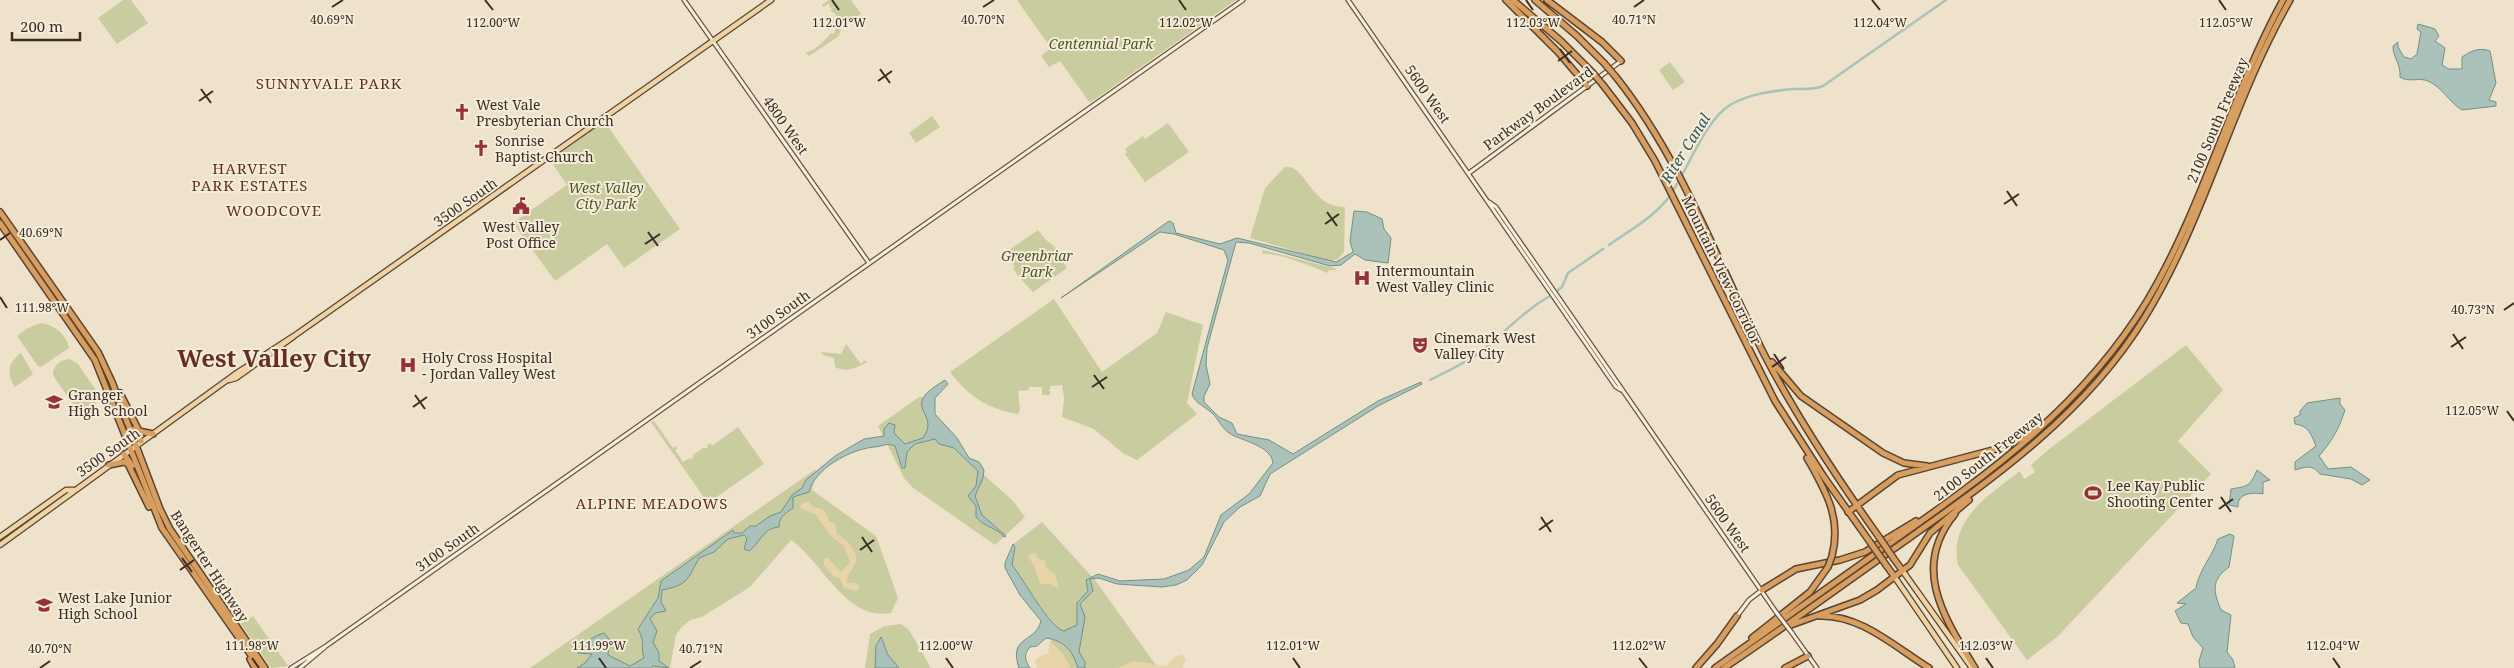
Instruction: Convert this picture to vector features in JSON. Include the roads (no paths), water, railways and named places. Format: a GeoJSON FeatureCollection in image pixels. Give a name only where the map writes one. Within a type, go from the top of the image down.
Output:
{"type":"FeatureCollection","features":[{"type":"Feature","properties":{"kind":"highway"},"geometry":{"type":"LineString","coordinates":[[1506,0],[1548,42],[1587,86]]}},
{"type":"Feature","properties":{"kind":"highway","name":"Mountain View Corridor"},"geometry":{"type":"LineString","coordinates":[[1513,0],[1561,41],[1592,72],[1639,133],[1668,186],[1775,401],[1848,512],[1894,576]]}},
{"type":"Feature","properties":{"kind":"highway","name":"Mountain View Corridor"},"geometry":{"type":"LineString","coordinates":[[1535,0],[1573,32],[1616,77],[1653,128],[1686,186],[1792,407],[1856,505],[1902,570]]}},
{"type":"Feature","properties":{"kind":"highway"},"geometry":{"type":"LineString","coordinates":[[1547,0],[1605,44],[1620,62]]}},
{"type":"Feature","properties":{"kind":"highway","name":"2100 South Freeway"},"geometry":{"type":"LineString","coordinates":[[1713,668],[1955,498],[2035,435],[2094,375],[2132,324],[2170,259],[2254,61],[2284,0]]}},
{"type":"Feature","properties":{"kind":"highway","name":"2100 South Freeway"},"geometry":{"type":"LineString","coordinates":[[1724,668],[1964,499],[2031,448],[2091,389],[2122,350],[2149,311],[2185,242],[2260,60],[2290,0]]}},
{"type":"Feature","properties":{"kind":"highway","name":"Bangerter Highway"},"geometry":{"type":"LineString","coordinates":[[0,212],[96,349],[108,371],[165,520],[232,621],[267,668]]}},
{"type":"Feature","properties":{"kind":"highway","name":"Bangerter Highway"},"geometry":{"type":"LineString","coordinates":[[0,223],[86,345],[102,374],[144,486],[170,543],[260,668]]}},
{"type":"Feature","properties":{"kind":"highway"},"geometry":{"type":"LineString","coordinates":[[1752,327],[1780,374],[1811,403],[1891,458],[1913,465],[1940,466]]}},
{"type":"Feature","properties":{"kind":"highway"},"geometry":{"type":"LineString","coordinates":[[96,349],[108,368],[138,430],[141,433],[152,434]]}},
{"type":"Feature","properties":{"kind":"highway"},"geometry":{"type":"LineString","coordinates":[[102,374],[108,381],[116,403],[128,414],[141,441]]}},
{"type":"Feature","properties":{"kind":"highway"},"geometry":{"type":"LineString","coordinates":[[1848,512],[1895,477],[2004,447],[2025,438],[2041,426],[2094,375]]}},
{"type":"Feature","properties":{"kind":"highway"},"geometry":{"type":"LineString","coordinates":[[1713,668],[1807,595],[1828,568],[1832,556],[1836,532],[1830,499],[1775,401]]}},
{"type":"Feature","properties":{"kind":"highway"},"geometry":{"type":"LineString","coordinates":[[1730,668],[1790,626],[1864,598],[1911,563],[1930,533],[2017,462],[2031,448]]}},
{"type":"Feature","properties":{"kind":"highway"},"geometry":{"type":"LineString","coordinates":[[124,454],[138,479],[149,490],[159,515],[165,520]]}},
{"type":"Feature","properties":{"kind":"highway"},"geometry":{"type":"LineString","coordinates":[[108,465],[124,462],[128,464],[152,513],[157,517]]}},
{"type":"Feature","properties":{"kind":"highway"},"geometry":{"type":"LineString","coordinates":[[1762,590],[1796,569],[1846,558],[1870,549],[1955,498]]}},
{"type":"Feature","properties":{"kind":"highway"},"geometry":{"type":"LineString","coordinates":[[1972,498],[1956,513],[1944,532],[1937,549],[1934,575],[1941,610],[1973,668]]}},
{"type":"Feature","properties":{"kind":"highway"},"geometry":{"type":"LineString","coordinates":[[204,589],[232,621]]}},
{"type":"Feature","properties":{"kind":"highway"},"geometry":{"type":"LineString","coordinates":[[1696,668],[1717,644],[1737,616]]}},
{"type":"Feature","properties":{"kind":"highway"},"geometry":{"type":"LineString","coordinates":[[1811,617],[1832,616],[1851,620],[1929,668]]}},
{"type":"Feature","properties":{"kind":"highway"},"geometry":{"type":"LineString","coordinates":[[241,641],[255,668]]}},
{"type":"Feature","properties":{"kind":"highway"},"geometry":{"type":"LineString","coordinates":[[1785,668],[1808,656]]}},
{"type":"Feature","properties":{"kind":"main road","name":"4800 West"},"geometry":{"type":"LineString","coordinates":[[684,0],[869,263]]}},
{"type":"Feature","properties":{"kind":"main road","name":"3500 South"},"geometry":{"type":"LineString","coordinates":[[0,545],[72,494],[74,490],[141,441],[268,351],[294,336],[771,0]]}},
{"type":"Feature","properties":{"kind":"main road","name":"3100 South"},"geometry":{"type":"LineString","coordinates":[[291,668],[326,646],[1243,0]]}},
{"type":"Feature","properties":{"kind":"main road","name":"5600 West"},"geometry":{"type":"LineString","coordinates":[[1348,0],[1489,202],[1522,245],[1619,384],[1621,390],[1817,668]]}},
{"type":"Feature","properties":{"kind":"main road","name":"Parkway Boulevard"},"geometry":{"type":"LineString","coordinates":[[1469,173],[1620,62]]}},
{"type":"Feature","properties":{"kind":"main road","name":"5600 West"},"geometry":{"type":"LineString","coordinates":[[1489,202],[1508,227],[1616,387],[1621,390]]}},
{"type":"Feature","properties":{"kind":"main road","name":"3500 South"},"geometry":{"type":"LineString","coordinates":[[0,537],[66,490],[74,490]]}},
{"type":"Feature","properties":{"kind":"main road","name":"Mountain View Corridor"},"geometry":{"type":"LineString","coordinates":[[1902,570],[1973,668]]}},
{"type":"Feature","properties":{"kind":"main road","name":"Mountain View Corridor"},"geometry":{"type":"LineString","coordinates":[[1894,576],[1957,668]]}},
{"type":"Feature","properties":{"kind":"main road"},"geometry":{"type":"LineString","coordinates":[[1737,616],[1748,600],[1762,590]]}},
{"type":"Feature","properties":{"kind":"main road","name":"3100 South"},"geometry":{"type":"LineString","coordinates":[[300,668],[326,646]]}},
{"type":"Feature","properties":{"kind":"water"},"geometry":{"type":"Polygon","coordinates":[[[2418,24],[2435,29],[2439,36],[2435,41],[2445,48],[2442,65],[2449,69],[2462,69],[2462,57],[2472,51],[2482,49],[2490,51],[2496,83],[2489,100],[2496,102],[2496,106],[2462,110],[2428,81],[2406,80],[2400,77],[2393,46],[2398,42],[2398,47],[2404,57],[2411,59],[2417,54],[2421,32],[2417,29],[2418,24]]]}},
{"type":"Feature","properties":{"kind":"water"},"geometry":{"type":"Polygon","coordinates":[[[1354,211],[1367,212],[1382,219],[1384,229],[1391,238],[1388,263],[1365,260],[1355,254],[1341,265],[1330,266],[1249,243],[1236,242],[1207,348],[1206,365],[1210,384],[1204,396],[1204,402],[1219,417],[1232,423],[1237,434],[1269,440],[1293,454],[1378,401],[1421,382],[1422,384],[1378,406],[1270,474],[1260,496],[1240,507],[1224,522],[1202,565],[1187,580],[1176,585],[1162,587],[1117,584],[1099,578],[1090,579],[1093,591],[1080,604],[1085,617],[1079,652],[1085,662],[1085,668],[1078,668],[1067,647],[1058,641],[1046,638],[1037,646],[1030,647],[1026,653],[1026,660],[1030,668],[1019,668],[1017,650],[1038,628],[1041,621],[1020,595],[1005,568],[1005,563],[1013,544],[1015,547],[1012,565],[1044,613],[1058,628],[1064,631],[1077,625],[1077,603],[1088,591],[1086,580],[1098,574],[1120,581],[1164,579],[1189,570],[1204,557],[1221,515],[1249,494],[1273,463],[1267,452],[1255,444],[1234,436],[1222,427],[1214,415],[1198,403],[1192,394],[1228,260],[1224,250],[1174,234],[1160,232],[1061,298],[1169,221],[1173,223],[1176,233],[1220,244],[1237,238],[1336,262],[1353,252],[1350,241],[1354,211]]]}},
{"type":"Feature","properties":{"kind":"water"},"geometry":{"type":"Polygon","coordinates":[[[945,380],[948,384],[935,398],[935,414],[957,438],[969,458],[979,462],[984,470],[983,478],[975,496],[982,515],[1006,536],[1004,537],[976,517],[976,506],[968,496],[976,486],[978,471],[954,448],[939,444],[935,439],[915,444],[907,452],[905,468],[902,468],[895,446],[892,445],[854,452],[844,456],[818,475],[809,492],[793,497],[793,508],[782,517],[779,527],[765,533],[749,551],[744,549],[747,538],[744,535],[728,539],[714,552],[699,558],[686,580],[677,586],[662,590],[661,602],[666,611],[655,613],[650,619],[657,631],[653,642],[659,653],[659,661],[669,668],[653,666],[651,668],[577,668],[585,663],[592,654],[578,653],[581,644],[604,633],[610,640],[608,655],[630,666],[644,658],[642,638],[638,629],[658,598],[661,581],[733,530],[734,533],[742,533],[750,526],[756,526],[770,516],[781,512],[792,495],[802,488],[806,480],[835,456],[864,439],[884,436],[884,429],[889,423],[895,425],[894,433],[905,444],[923,438],[928,425],[922,401],[929,391],[945,380]]]}},
{"type":"Feature","properties":{"kind":"water"},"geometry":{"type":"Polygon","coordinates":[[[2340,398],[2340,404],[2345,410],[2343,417],[2335,434],[2319,456],[2328,469],[2351,467],[2370,480],[2362,485],[2351,479],[2320,474],[2311,468],[2306,467],[2295,470],[2295,462],[2316,446],[2309,431],[2295,424],[2294,418],[2300,415],[2300,411],[2307,403],[2340,398]]]}},
{"type":"Feature","properties":{"kind":"water"},"geometry":{"type":"Polygon","coordinates":[[[2257,470],[2270,480],[2263,482],[2263,494],[2246,494],[2238,502],[2238,507],[2229,505],[2231,489],[2248,484],[2253,479],[2257,470]]]}},
{"type":"Feature","properties":{"kind":"water"},"geometry":{"type":"Polygon","coordinates":[[[2230,534],[2234,536],[2229,567],[2216,581],[2215,591],[2221,610],[2231,615],[2227,652],[2233,660],[2235,668],[2200,668],[2199,661],[2203,648],[2193,637],[2188,624],[2181,623],[2175,611],[2186,604],[2177,603],[2196,588],[2200,575],[2218,539],[2230,534]]]}},
{"type":"Feature","properties":{"kind":"water"},"geometry":{"type":"Polygon","coordinates":[[[881,637],[888,655],[899,668],[875,668],[876,646],[881,637]]]}},
{"type":"Feature","properties":{"kind":"waterway","name":"Riter Canal"},"geometry":{"type":"LineString","coordinates":[[1609,245],[1641,223],[1663,204],[1676,187],[1696,148],[1712,123],[1730,105],[1760,94],[1793,89],[1812,89],[1823,86],[1946,0]]}},
{"type":"Feature","properties":{"kind":"waterway","name":"Riter Canal"},"geometry":{"type":"LineString","coordinates":[[1557,291],[1562,287],[1568,273],[1603,249]]}},
{"type":"Feature","properties":{"kind":"waterway","name":"Riter Canal"},"geometry":{"type":"LineString","coordinates":[[1430,380],[1478,354],[1524,314],[1550,296]]}},
{"type":"Feature","properties":{"kind":"place","name":"West Vale Presbyterian Church"},"geometry":{"type":"Point","coordinates":[462,112]}},
{"type":"Feature","properties":{"kind":"place","name":"Sonrise Baptist Church"},"geometry":{"type":"Point","coordinates":[481,148]}},
{"type":"Feature","properties":{"kind":"place","name":"West Valley Post Office"},"geometry":{"type":"Point","coordinates":[521,206]}},
{"type":"Feature","properties":{"kind":"place","name":"Intermountain West Valley Clinic"},"geometry":{"type":"Point","coordinates":[1362,278]}},
{"type":"Feature","properties":{"kind":"place","name":"Cinemark West Valley City"},"geometry":{"type":"Point","coordinates":[1420,345]}},
{"type":"Feature","properties":{"kind":"place","name":"Holy Cross Hospital - Jordan Valley West"},"geometry":{"type":"Point","coordinates":[408,365]}},
{"type":"Feature","properties":{"kind":"place","name":"Granger High School"},"geometry":{"type":"Point","coordinates":[54,402]}},
{"type":"Feature","properties":{"kind":"place","name":"Lee Kay Public Shooting Center"},"geometry":{"type":"Point","coordinates":[2093,493]}},
{"type":"Feature","properties":{"kind":"place","name":"West Lake Junior High School"},"geometry":{"type":"Point","coordinates":[44,605]}},
{"type":"Feature","properties":{"kind":"district","name":"SUNNYVALE PARK"},"geometry":{"type":"Point","coordinates":[329,83]}},
{"type":"Feature","properties":{"kind":"district","name":"HARVEST PARK ESTATES"},"geometry":{"type":"Point","coordinates":[250,176]}},
{"type":"Feature","properties":{"kind":"district","name":"WOODCOVE"},"geometry":{"type":"Point","coordinates":[274,210]}},
{"type":"Feature","properties":{"kind":"district","name":"West Valley City"},"geometry":{"type":"Point","coordinates":[274,357]}},
{"type":"Feature","properties":{"kind":"district","name":"ALPINE MEADOWS"},"geometry":{"type":"Point","coordinates":[652,503]}},
{"type":"Feature","properties":{"kind":"park label","name":"Centennial Park"},"geometry":{"type":"Point","coordinates":[1101,43]}},
{"type":"Feature","properties":{"kind":"park label","name":"West Valley City Park"},"geometry":{"type":"Point","coordinates":[606,196]}},
{"type":"Feature","properties":{"kind":"park label","name":"Greenbriar Park"},"geometry":{"type":"Point","coordinates":[1037,264]}}]}
